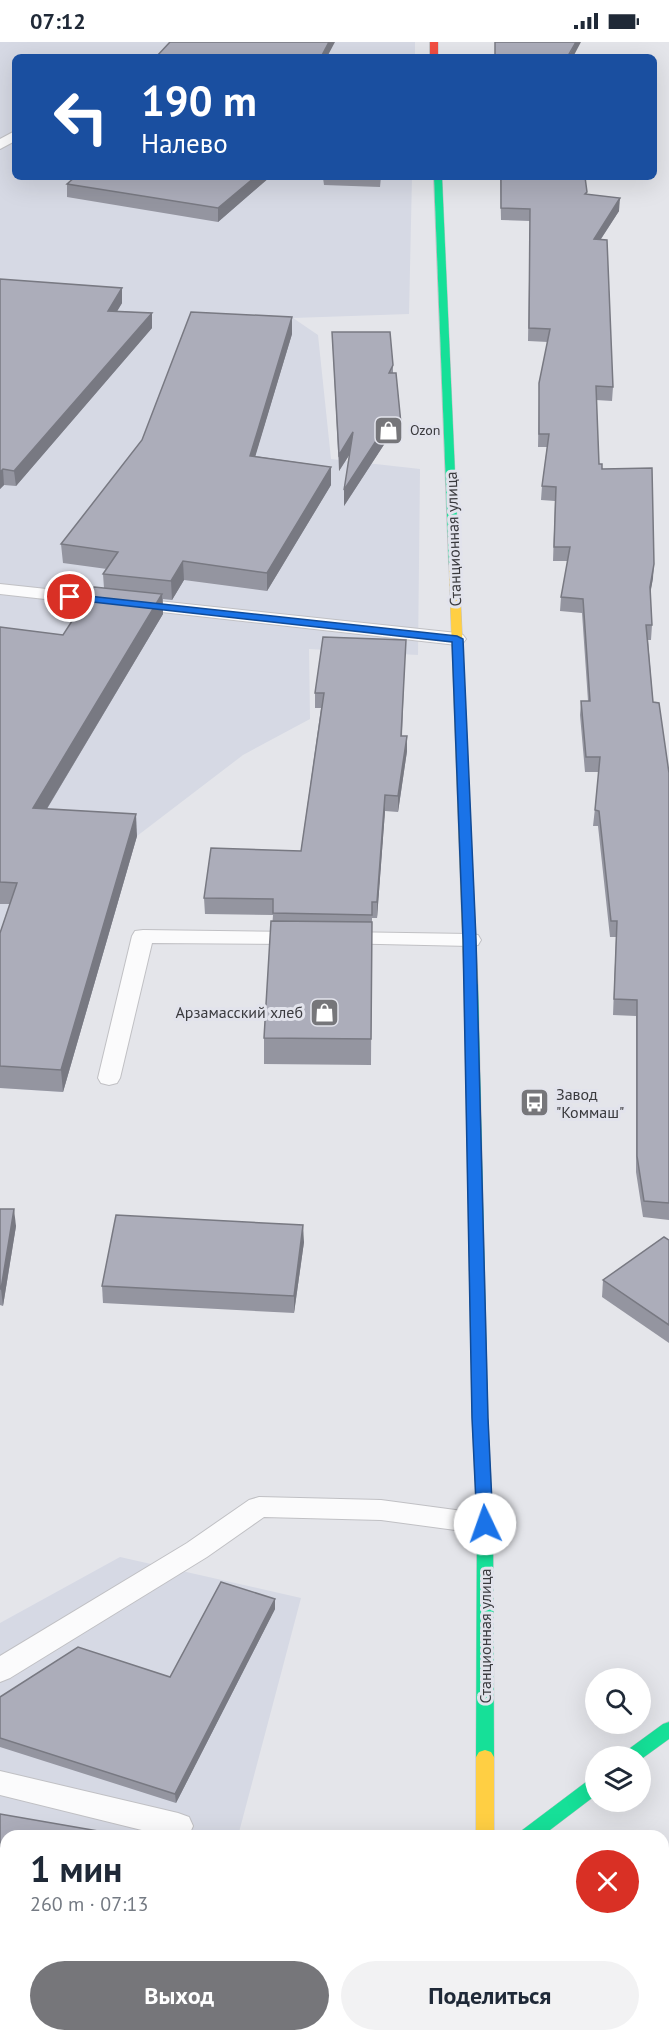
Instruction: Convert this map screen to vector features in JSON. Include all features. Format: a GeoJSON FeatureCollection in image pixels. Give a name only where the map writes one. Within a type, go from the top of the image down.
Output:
{"type":"FeatureCollection","features":[{"type":"Feature","properties":{"kind":"street","name":"Станционная улица"},"geometry":{"type":"LineString","coordinates":[[438,180],[470,939],[480,1418],[485,1524],[485,1830]]}},
{"type":"Feature","properties":{"kind":"street"},"geometry":{"type":"LineString","coordinates":[[645,1746],[669,1728]]}},
{"type":"Feature","properties":{"kind":"street"},"geometry":{"type":"LineString","coordinates":[[536,1830],[585,1792]]}},
{"type":"Feature","properties":{"kind":"lane"},"geometry":{"type":"LineString","coordinates":[[0,589],[457,639]]}},
{"type":"Feature","properties":{"kind":"lane"},"geometry":{"type":"LineString","coordinates":[[109,1078],[143,936],[470,939]]}},
{"type":"Feature","properties":{"kind":"lane"},"geometry":{"type":"LineString","coordinates":[[0,1670],[197,1550],[259,1507],[381,1510],[485,1524]]}},
{"type":"Feature","properties":{"kind":"lane"},"geometry":{"type":"LineString","coordinates":[[0,1783],[178,1826]]}},
{"type":"Feature","properties":{"kind":"shaded area"},"geometry":{"type":"Polygon","coordinates":[[[0,42],[415,42],[415,54],[12,54],[12,180],[412,180],[409,314],[293,318],[318,335],[331,459],[420,469],[418,655],[309,649],[310,719],[243,755],[137,836],[63,1092],[0,1088],[0,42]]]}},
{"type":"Feature","properties":{"kind":"shaded area"},"geometry":{"type":"Polygon","coordinates":[[[120,1557],[301,1598],[240,1830],[0,1830],[0,1623],[120,1557]]]}},
{"type":"Feature","properties":{"kind":"building"},"geometry":{"type":"Polygon","coordinates":[[[170,42],[329,42],[323,54],[159,54],[170,42]]]}},
{"type":"Feature","properties":{"kind":"building"},"geometry":{"type":"Polygon","coordinates":[[[495,42],[576,42],[569,54],[495,54],[495,42]]]}},
{"type":"Feature","properties":{"kind":"building"},"geometry":{"type":"Polygon","coordinates":[[[72,180],[251,180],[218,208],[67,184],[72,180]]]}},
{"type":"Feature","properties":{"kind":"building"},"geometry":{"type":"Polygon","coordinates":[[[501,180],[585,180],[587,192],[585,194],[620,198],[594,239],[607,240],[613,387],[596,386],[599,464],[602,464],[602,469],[652,468],[654,564],[650,587],[652,625],[646,625],[653,702],[659,703],[669,773],[669,1203],[644,1201],[637,1156],[637,1000],[614,999],[617,921],[611,921],[599,811],[595,810],[600,757],[586,757],[581,701],[590,701],[583,599],[561,597],[570,547],[554,547],[556,487],[542,486],[549,434],[539,434],[539,383],[550,329],[529,328],[530,209],[501,208],[501,180]]]}},
{"type":"Feature","properties":{"kind":"building"},"geometry":{"type":"Polygon","coordinates":[[[0,279],[122,288],[108,311],[152,313],[14,471],[3,469],[0,472],[0,279]]]}},
{"type":"Feature","properties":{"kind":"building"},"geometry":{"type":"Polygon","coordinates":[[[191,312],[292,317],[250,456],[331,467],[267,573],[183,561],[171,581],[103,574],[118,552],[61,544],[142,440],[191,312]]]}},
{"type":"Feature","properties":{"kind":"building"},"geometry":{"type":"Polygon","coordinates":[[[332,332],[390,332],[393,365],[389,373],[396,373],[401,424],[387,424],[344,490],[353,432],[339,455],[332,332]]]}},
{"type":"Feature","properties":{"kind":"building"},"geometry":{"type":"Polygon","coordinates":[[[94,587],[162,594],[33,808],[136,814],[61,1070],[0,1066],[0,933],[17,883],[0,882],[0,627],[63,635],[94,587]]]}},
{"type":"Feature","properties":{"kind":"building"},"geometry":{"type":"Polygon","coordinates":[[[323,637],[406,640],[401,736],[407,736],[398,796],[385,795],[377,902],[372,902],[372,915],[273,913],[273,899],[204,898],[211,848],[301,851],[324,693],[315,693],[323,637]]]}},
{"type":"Feature","properties":{"kind":"building"},"geometry":{"type":"Polygon","coordinates":[[[271,921],[372,922],[371,1039],[264,1038],[271,921]]]}},
{"type":"Feature","properties":{"kind":"building"},"geometry":{"type":"Polygon","coordinates":[[[0,1209],[14,1209],[1,1289],[0,1289],[0,1209]]]}},
{"type":"Feature","properties":{"kind":"building"},"geometry":{"type":"Polygon","coordinates":[[[116,1215],[303,1225],[294,1296],[102,1286],[116,1215]]]}},
{"type":"Feature","properties":{"kind":"building"},"geometry":{"type":"Polygon","coordinates":[[[664,1237],[669,1240],[669,1325],[603,1280],[664,1237]]]}},
{"type":"Feature","properties":{"kind":"building"},"geometry":{"type":"Polygon","coordinates":[[[221,1582],[275,1599],[175,1794],[0,1738],[0,1697],[78,1647],[170,1677],[221,1582]]]}},
{"type":"Feature","properties":{"kind":"building"},"geometry":{"type":"Polygon","coordinates":[[[0,1814],[92,1830],[0,1830],[0,1814]]]}},
{"type":"Feature","properties":{"kind":"traffic: fast"},"geometry":{"type":"LineString","coordinates":[[438,180],[454,565]]}},
{"type":"Feature","properties":{"kind":"traffic: fast"},"geometry":{"type":"LineString","coordinates":[[471,984],[480,1418],[485,1524],[485,1757]]}},
{"type":"Feature","properties":{"kind":"traffic: fast"},"geometry":{"type":"LineString","coordinates":[[646,1746],[669,1729]]}},
{"type":"Feature","properties":{"kind":"traffic: fast"},"geometry":{"type":"LineString","coordinates":[[536,1830],[585,1792]]}},
{"type":"Feature","properties":{"kind":"traffic: slow"},"geometry":{"type":"LineString","coordinates":[[454,565],[471,984]]}},
{"type":"Feature","properties":{"kind":"traffic: slow"},"geometry":{"type":"LineString","coordinates":[[485,1757],[485,1830]]}},
{"type":"Feature","properties":{"kind":"traffic: jam"},"geometry":{"type":"LineString","coordinates":[[434,42],[434,54]]}},
{"type":"Feature","properties":{"kind":"place","name":"Ozon"},"geometry":{"type":"Point","coordinates":[389,430]}},
{"type":"Feature","properties":{"kind":"place","name":"Арзамасский хлеб"},"geometry":{"type":"Point","coordinates":[324,1012]}},
{"type":"Feature","properties":{"kind":"place","name":"Завод \"Коммаш\""},"geometry":{"type":"Point","coordinates":[535,1103]}},
{"type":"Feature","properties":{"kind":"route"},"geometry":{"type":"LineString","coordinates":[[70,597],[457,639],[470,939],[480,1418],[485,1524]]}}]}
